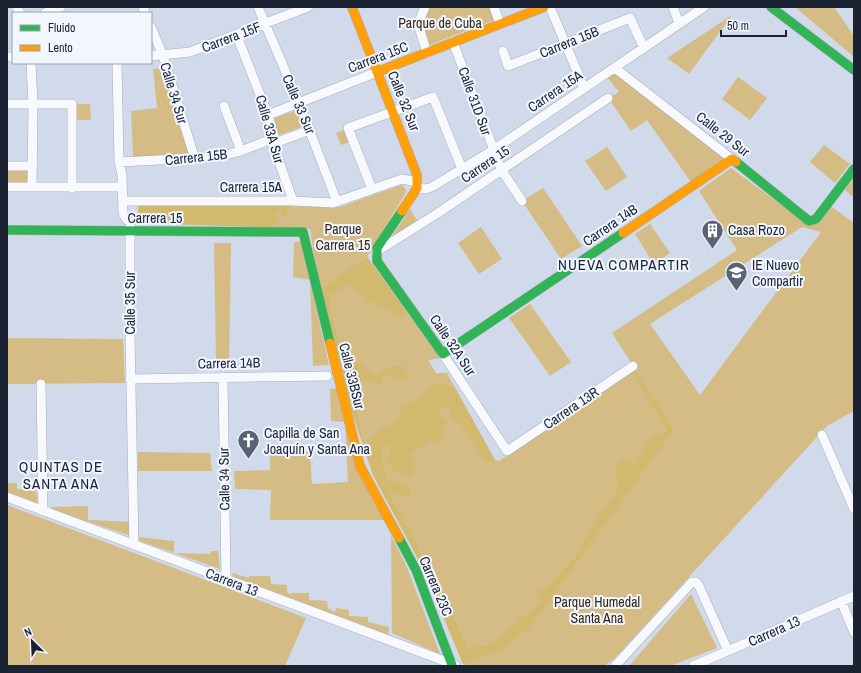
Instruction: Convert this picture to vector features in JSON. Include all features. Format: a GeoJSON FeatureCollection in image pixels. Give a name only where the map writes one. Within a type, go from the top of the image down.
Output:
{"type":"FeatureCollection","features":[{"type":"Feature","properties":{"kind":"street"},"geometry":{"type":"LineString","coordinates":[[47,12],[59,7]]}},
{"type":"Feature","properties":{"kind":"street","name":"Calle 33 Sur"},"geometry":{"type":"LineString","coordinates":[[258,7],[310,130],[337,202]]}},
{"type":"Feature","properties":{"kind":"street","name":"Carrera 15F"},"geometry":{"type":"LineString","coordinates":[[152,56],[190,52],[237,36],[308,7]]}},
{"type":"Feature","properties":{"kind":"street"},"geometry":{"type":"LineString","coordinates":[[425,7],[418,24],[428,52]]}},
{"type":"Feature","properties":{"kind":"street"},"geometry":{"type":"LineString","coordinates":[[494,7],[500,24]]}},
{"type":"Feature","properties":{"kind":"street","name":"Carrera 15C"},"geometry":{"type":"LineString","coordinates":[[268,115],[544,7]]}},
{"type":"Feature","properties":{"kind":"street"},"geometry":{"type":"LineString","coordinates":[[550,7],[584,88]]}},
{"type":"Feature","properties":{"kind":"street"},"geometry":{"type":"LineString","coordinates":[[673,7],[679,23]]}},
{"type":"Feature","properties":{"kind":"street","name":"Carrera 15A"},"geometry":{"type":"LineString","coordinates":[[123,201],[337,202],[402,179],[426,189],[432,187],[493,150],[704,7]]}},
{"type":"Feature","properties":{"kind":"street"},"geometry":{"type":"LineString","coordinates":[[772,7],[854,70]]}},
{"type":"Feature","properties":{"kind":"street","name":"Calle 32 Sur"},"geometry":{"type":"LineString","coordinates":[[352,8],[414,163],[417,185]]}},
{"type":"Feature","properties":{"kind":"street","name":"Carrera 15B"},"geometry":{"type":"LineString","coordinates":[[503,50],[508,66],[630,18],[644,48]]}},
{"type":"Feature","properties":{"kind":"street","name":"Calle 34 Sur"},"geometry":{"type":"LineString","coordinates":[[152,29],[163,56],[195,159]]}},
{"type":"Feature","properties":{"kind":"street","name":"Calle 33A Sur"},"geometry":{"type":"LineString","coordinates":[[237,36],[268,115],[274,137],[272,141],[293,201]]}},
{"type":"Feature","properties":{"kind":"street","name":"Calle 31D Sur"},"geometry":{"type":"LineString","coordinates":[[453,42],[501,169],[522,201]]}},
{"type":"Feature","properties":{"kind":"street"},"geometry":{"type":"LineString","coordinates":[[31,64],[33,104],[32,187]]}},
{"type":"Feature","properties":{"kind":"street","name":"Calle 35 Sur"},"geometry":{"type":"LineString","coordinates":[[118,64],[119,162],[122,174],[123,213],[126,219],[130,222],[130,379],[134,545]]}},
{"type":"Feature","properties":{"kind":"street","name":"Calle 29 Sur"},"geometry":{"type":"LineString","coordinates":[[615,68],[732,158],[809,221],[813,221],[854,169]]}},
{"type":"Feature","properties":{"kind":"street"},"geometry":{"type":"LineString","coordinates":[[372,189],[348,128],[433,96],[462,169]]}},
{"type":"Feature","properties":{"kind":"street","name":"Carrera 15"},"geometry":{"type":"LineString","coordinates":[[376,254],[608,98]]}},
{"type":"Feature","properties":{"kind":"street"},"geometry":{"type":"LineString","coordinates":[[7,104],[72,104],[72,188]]}},
{"type":"Feature","properties":{"kind":"street"},"geometry":{"type":"LineString","coordinates":[[224,106],[241,151]]}},
{"type":"Feature","properties":{"kind":"street","name":"Carrera 15B"},"geometry":{"type":"LineString","coordinates":[[119,162],[218,157],[310,130]]}},
{"type":"Feature","properties":{"kind":"street","name":"Carrera 14B"},"geometry":{"type":"LineString","coordinates":[[443,354],[732,158]]}},
{"type":"Feature","properties":{"kind":"street"},"geometry":{"type":"LineString","coordinates":[[7,166],[33,166]]}},
{"type":"Feature","properties":{"kind":"street"},"geometry":{"type":"LineString","coordinates":[[376,254],[417,185]]}},
{"type":"Feature","properties":{"kind":"street"},"geometry":{"type":"LineString","coordinates":[[7,187],[122,187]]}},
{"type":"Feature","properties":{"kind":"street","name":"Carrera 15"},"geometry":{"type":"LineString","coordinates":[[7,230],[303,232]]}},
{"type":"Feature","properties":{"kind":"street","name":"Calle 33BSur"},"geometry":{"type":"LineString","coordinates":[[303,232],[360,466],[389,521]]}},
{"type":"Feature","properties":{"kind":"street","name":"Calle 32A Sur"},"geometry":{"type":"LineString","coordinates":[[376,254],[377,261],[443,354],[507,450]]}},
{"type":"Feature","properties":{"kind":"street","name":"Carrera 13R"},"geometry":{"type":"LineString","coordinates":[[507,450],[633,366]]}},
{"type":"Feature","properties":{"kind":"street","name":"Carrera 14B"},"geometry":{"type":"LineString","coordinates":[[130,379],[327,376]]}},
{"type":"Feature","properties":{"kind":"street","name":"Calle 34 Sur"},"geometry":{"type":"LineString","coordinates":[[223,377],[226,580]]}},
{"type":"Feature","properties":{"kind":"street"},"geometry":{"type":"LineString","coordinates":[[41,384],[43,511]]}},
{"type":"Feature","properties":{"kind":"street"},"geometry":{"type":"LineString","coordinates":[[822,435],[854,509]]}},
{"type":"Feature","properties":{"kind":"street","name":"Carrera 13"},"geometry":{"type":"LineString","coordinates":[[7,497],[455,665]]}},
{"type":"Feature","properties":{"kind":"street","name":"Carrera 23C"},"geometry":{"type":"LineString","coordinates":[[389,521],[416,570],[455,665]]}},
{"type":"Feature","properties":{"kind":"street"},"geometry":{"type":"LineString","coordinates":[[615,666],[687,586],[696,582],[728,651]]}},
{"type":"Feature","properties":{"kind":"street","name":"Carrera 13"},"geometry":{"type":"LineString","coordinates":[[693,666],[854,596]]}},
{"type":"Feature","properties":{"kind":"street"},"geometry":{"type":"LineString","coordinates":[[841,601],[854,632]]}},
{"type":"Feature","properties":{"kind":"green space","name":"Parque de Cuba"},"geometry":{"type":"Polygon","coordinates":[[[429,7],[489,7],[494,20],[429,45],[421,25],[429,7]]]}},
{"type":"Feature","properties":{"kind":"green space"},"geometry":{"type":"Polygon","coordinates":[[[795,7],[834,7],[854,36],[854,57],[795,7]]]}},
{"type":"Feature","properties":{"kind":"green space"},"geometry":{"type":"Polygon","coordinates":[[[732,15],[689,74],[667,58],[732,15]]]}},
{"type":"Feature","properties":{"kind":"green space"},"geometry":{"type":"Polygon","coordinates":[[[164,68],[190,157],[133,157],[131,111],[157,108],[153,69],[164,68]]]}},
{"type":"Feature","properties":{"kind":"green space"},"geometry":{"type":"Polygon","coordinates":[[[614,73],[727,158],[691,182],[647,120],[631,131],[608,98],[619,92],[607,77],[614,73]]]}},
{"type":"Feature","properties":{"kind":"green space"},"geometry":{"type":"Polygon","coordinates":[[[738,77],[767,98],[750,120],[722,99],[738,77]]]}},
{"type":"Feature","properties":{"kind":"green space"},"geometry":{"type":"Polygon","coordinates":[[[72,104],[90,104],[91,120],[72,120],[72,104]]]}},
{"type":"Feature","properties":{"kind":"green space"},"geometry":{"type":"Polygon","coordinates":[[[299,109],[305,126],[276,136],[270,120],[299,109]]]}},
{"type":"Feature","properties":{"kind":"green space"},"geometry":{"type":"Polygon","coordinates":[[[348,128],[353,141],[341,145],[336,133],[348,128]]]}},
{"type":"Feature","properties":{"kind":"green space"},"geometry":{"type":"Polygon","coordinates":[[[824,145],[850,164],[835,183],[810,162],[824,145]]]}},
{"type":"Feature","properties":{"kind":"green space"},"geometry":{"type":"Polygon","coordinates":[[[607,147],[627,177],[606,191],[585,161],[607,147]]]}},
{"type":"Feature","properties":{"kind":"green space"},"geometry":{"type":"Polygon","coordinates":[[[28,168],[28,185],[7,184],[7,169],[28,168]]]}},
{"type":"Feature","properties":{"kind":"green space"},"geometry":{"type":"Polygon","coordinates":[[[731,168],[807,224],[832,207],[854,223],[854,411],[827,426],[614,659],[604,666],[471,666],[463,664],[424,570],[373,475],[350,406],[319,290],[310,229],[138,223],[138,204],[340,207],[401,185],[406,190],[405,194],[367,257],[440,358],[428,360],[436,373],[447,373],[495,460],[499,461],[635,369],[612,333],[737,250],[699,191],[731,168]],[[802,227],[650,324],[700,395],[821,232],[802,227]]]}},
{"type":"Feature","properties":{"kind":"green space"},"geometry":{"type":"Polygon","coordinates":[[[854,178],[854,198],[845,190],[854,178]]]}},
{"type":"Feature","properties":{"kind":"green space"},"geometry":{"type":"Polygon","coordinates":[[[543,188],[582,246],[561,259],[522,201],[543,188]]]}},
{"type":"Feature","properties":{"kind":"green space"},"geometry":{"type":"Polygon","coordinates":[[[410,209],[420,225],[386,245],[410,209]]]}},
{"type":"Feature","properties":{"kind":"green space"},"geometry":{"type":"Polygon","coordinates":[[[650,224],[670,253],[654,264],[635,234],[650,224]]]}},
{"type":"Feature","properties":{"kind":"green space"},"geometry":{"type":"Polygon","coordinates":[[[481,227],[502,259],[479,274],[458,243],[481,227]]]}},
{"type":"Feature","properties":{"kind":"green space"},"geometry":{"type":"Polygon","coordinates":[[[301,241],[310,280],[293,277],[294,242],[301,241]]]}},
{"type":"Feature","properties":{"kind":"green space"},"geometry":{"type":"Polygon","coordinates":[[[214,243],[231,243],[229,366],[216,364],[214,243]]]}},
{"type":"Feature","properties":{"kind":"green space"},"geometry":{"type":"Polygon","coordinates":[[[310,281],[329,365],[313,366],[310,281]]]}},
{"type":"Feature","properties":{"kind":"green space"},"geometry":{"type":"Polygon","coordinates":[[[530,304],[571,362],[550,376],[509,318],[530,304]]]}},
{"type":"Feature","properties":{"kind":"green space"},"geometry":{"type":"Polygon","coordinates":[[[7,338],[123,339],[125,383],[7,384],[7,338]]]}},
{"type":"Feature","properties":{"kind":"green space"},"geometry":{"type":"Polygon","coordinates":[[[339,388],[384,520],[270,520],[271,490],[235,489],[234,471],[270,470],[270,450],[310,452],[312,484],[348,482],[345,422],[331,421],[330,389],[339,388]]]}},
{"type":"Feature","properties":{"kind":"green space"},"geometry":{"type":"Polygon","coordinates":[[[138,452],[210,453],[212,471],[138,471],[138,452]]]}},
{"type":"Feature","properties":{"kind":"green space"},"geometry":{"type":"Polygon","coordinates":[[[7,483],[17,483],[17,489],[36,491],[38,504],[7,493],[7,483]]]}},
{"type":"Feature","properties":{"kind":"green space"},"geometry":{"type":"Polygon","coordinates":[[[7,505],[306,618],[285,666],[7,666],[7,505]]]}},
{"type":"Feature","properties":{"kind":"green space"},"geometry":{"type":"Polygon","coordinates":[[[88,506],[88,520],[134,522],[134,537],[50,509],[53,507],[88,506]]]}},
{"type":"Feature","properties":{"kind":"green space"},"geometry":{"type":"Polygon","coordinates":[[[391,536],[406,565],[440,654],[392,633],[391,536]]]}},
{"type":"Feature","properties":{"kind":"green space"},"geometry":{"type":"Polygon","coordinates":[[[138,537],[174,541],[174,553],[137,540],[138,537]]]}},
{"type":"Feature","properties":{"kind":"green space"},"geometry":{"type":"Polygon","coordinates":[[[211,551],[218,551],[220,569],[174,553],[210,554],[211,551]]]}},
{"type":"Feature","properties":{"kind":"green space"},"geometry":{"type":"Polygon","coordinates":[[[233,573],[249,578],[249,576],[270,576],[271,584],[287,585],[287,592],[291,595],[291,593],[309,593],[309,600],[327,601],[328,608],[335,612],[336,608],[349,610],[349,616],[368,617],[368,622],[389,627],[388,635],[232,576],[233,573]]]}},
{"type":"Feature","properties":{"kind":"green space"},"geometry":{"type":"Polygon","coordinates":[[[691,594],[717,648],[670,666],[629,666],[691,594]]]}},
{"type":"Feature","properties":{"kind":"shaded area"},"geometry":{"type":"Polygon","coordinates":[[[138,204],[292,206],[283,220],[281,211],[275,211],[279,222],[269,227],[138,223],[138,204]]]}},
{"type":"Feature","properties":{"kind":"shaded area"},"geometry":{"type":"Polygon","coordinates":[[[367,257],[406,311],[401,317],[370,302],[350,284],[331,295],[329,303],[345,365],[362,364],[375,376],[390,366],[403,367],[411,379],[392,378],[386,373],[380,384],[361,381],[352,382],[363,444],[350,406],[319,290],[367,257]]]}},
{"type":"Feature","properties":{"kind":"shaded area"},"geometry":{"type":"Polygon","coordinates":[[[635,369],[674,430],[529,628],[504,648],[463,664],[424,570],[373,475],[363,446],[381,429],[390,426],[398,418],[403,407],[419,398],[435,383],[454,386],[495,460],[485,463],[461,424],[451,418],[451,408],[440,408],[441,416],[448,421],[440,434],[444,440],[440,444],[432,439],[410,456],[416,466],[412,475],[394,471],[386,460],[392,448],[390,444],[381,449],[383,467],[388,479],[391,483],[406,484],[410,488],[410,497],[395,494],[386,488],[435,579],[468,648],[492,644],[542,601],[535,589],[547,587],[575,557],[603,509],[616,494],[619,481],[614,474],[620,459],[630,462],[633,468],[651,437],[669,430],[665,427],[636,379],[635,369]]]}},
{"type":"Feature","properties":{"kind":"traffic: fast"},"geometry":{"type":"LineString","coordinates":[[771,7],[854,70]]}},
{"type":"Feature","properties":{"kind":"traffic: fast"},"geometry":{"type":"LineString","coordinates":[[736,162],[809,221],[816,219],[854,169]]}},
{"type":"Feature","properties":{"kind":"traffic: fast"},"geometry":{"type":"LineString","coordinates":[[402,211],[377,248],[377,261],[443,354],[623,233]]}},
{"type":"Feature","properties":{"kind":"traffic: fast"},"geometry":{"type":"LineString","coordinates":[[7,230],[303,232],[330,343]]}},
{"type":"Feature","properties":{"kind":"traffic: fast"},"geometry":{"type":"LineString","coordinates":[[399,538],[416,570],[452,665]]}},
{"type":"Feature","properties":{"kind":"traffic: slow"},"geometry":{"type":"LineString","coordinates":[[352,7],[417,175],[417,188],[402,211]]}},
{"type":"Feature","properties":{"kind":"traffic: slow"},"geometry":{"type":"LineString","coordinates":[[377,72],[544,7]]}},
{"type":"Feature","properties":{"kind":"traffic: slow"},"geometry":{"type":"LineString","coordinates":[[623,233],[732,159],[736,162]]}},
{"type":"Feature","properties":{"kind":"traffic: slow"},"geometry":{"type":"LineString","coordinates":[[330,343],[360,466],[399,538]]}},
{"type":"Feature","properties":{"kind":"place","name":"Casa Rozo"},"geometry":{"type":"Point","coordinates":[712,250]}},
{"type":"Feature","properties":{"kind":"place","name":"IE Nuevo Compartir"},"geometry":{"type":"Point","coordinates":[737,292]}},
{"type":"Feature","properties":{"kind":"place","name":"Capilla de San Joaquín y Santa Ana"},"geometry":{"type":"Point","coordinates":[248,460]}},
{"type":"Feature","properties":{"kind":"district","name":"NUEVA COMPARTIR"},"geometry":{"type":"Point","coordinates":[624,264]}},
{"type":"Feature","properties":{"kind":"district","name":"QUINTAS DE SANTA ANA"},"geometry":{"type":"Point","coordinates":[61,474]}},
{"type":"Feature","properties":{"kind":"park label","name":"Parque Carrera 15"},"geometry":{"type":"Point","coordinates":[343,238]}},
{"type":"Feature","properties":{"kind":"park label","name":"Parque Humedal Santa Ana"},"geometry":{"type":"Point","coordinates":[597,610]}}]}
